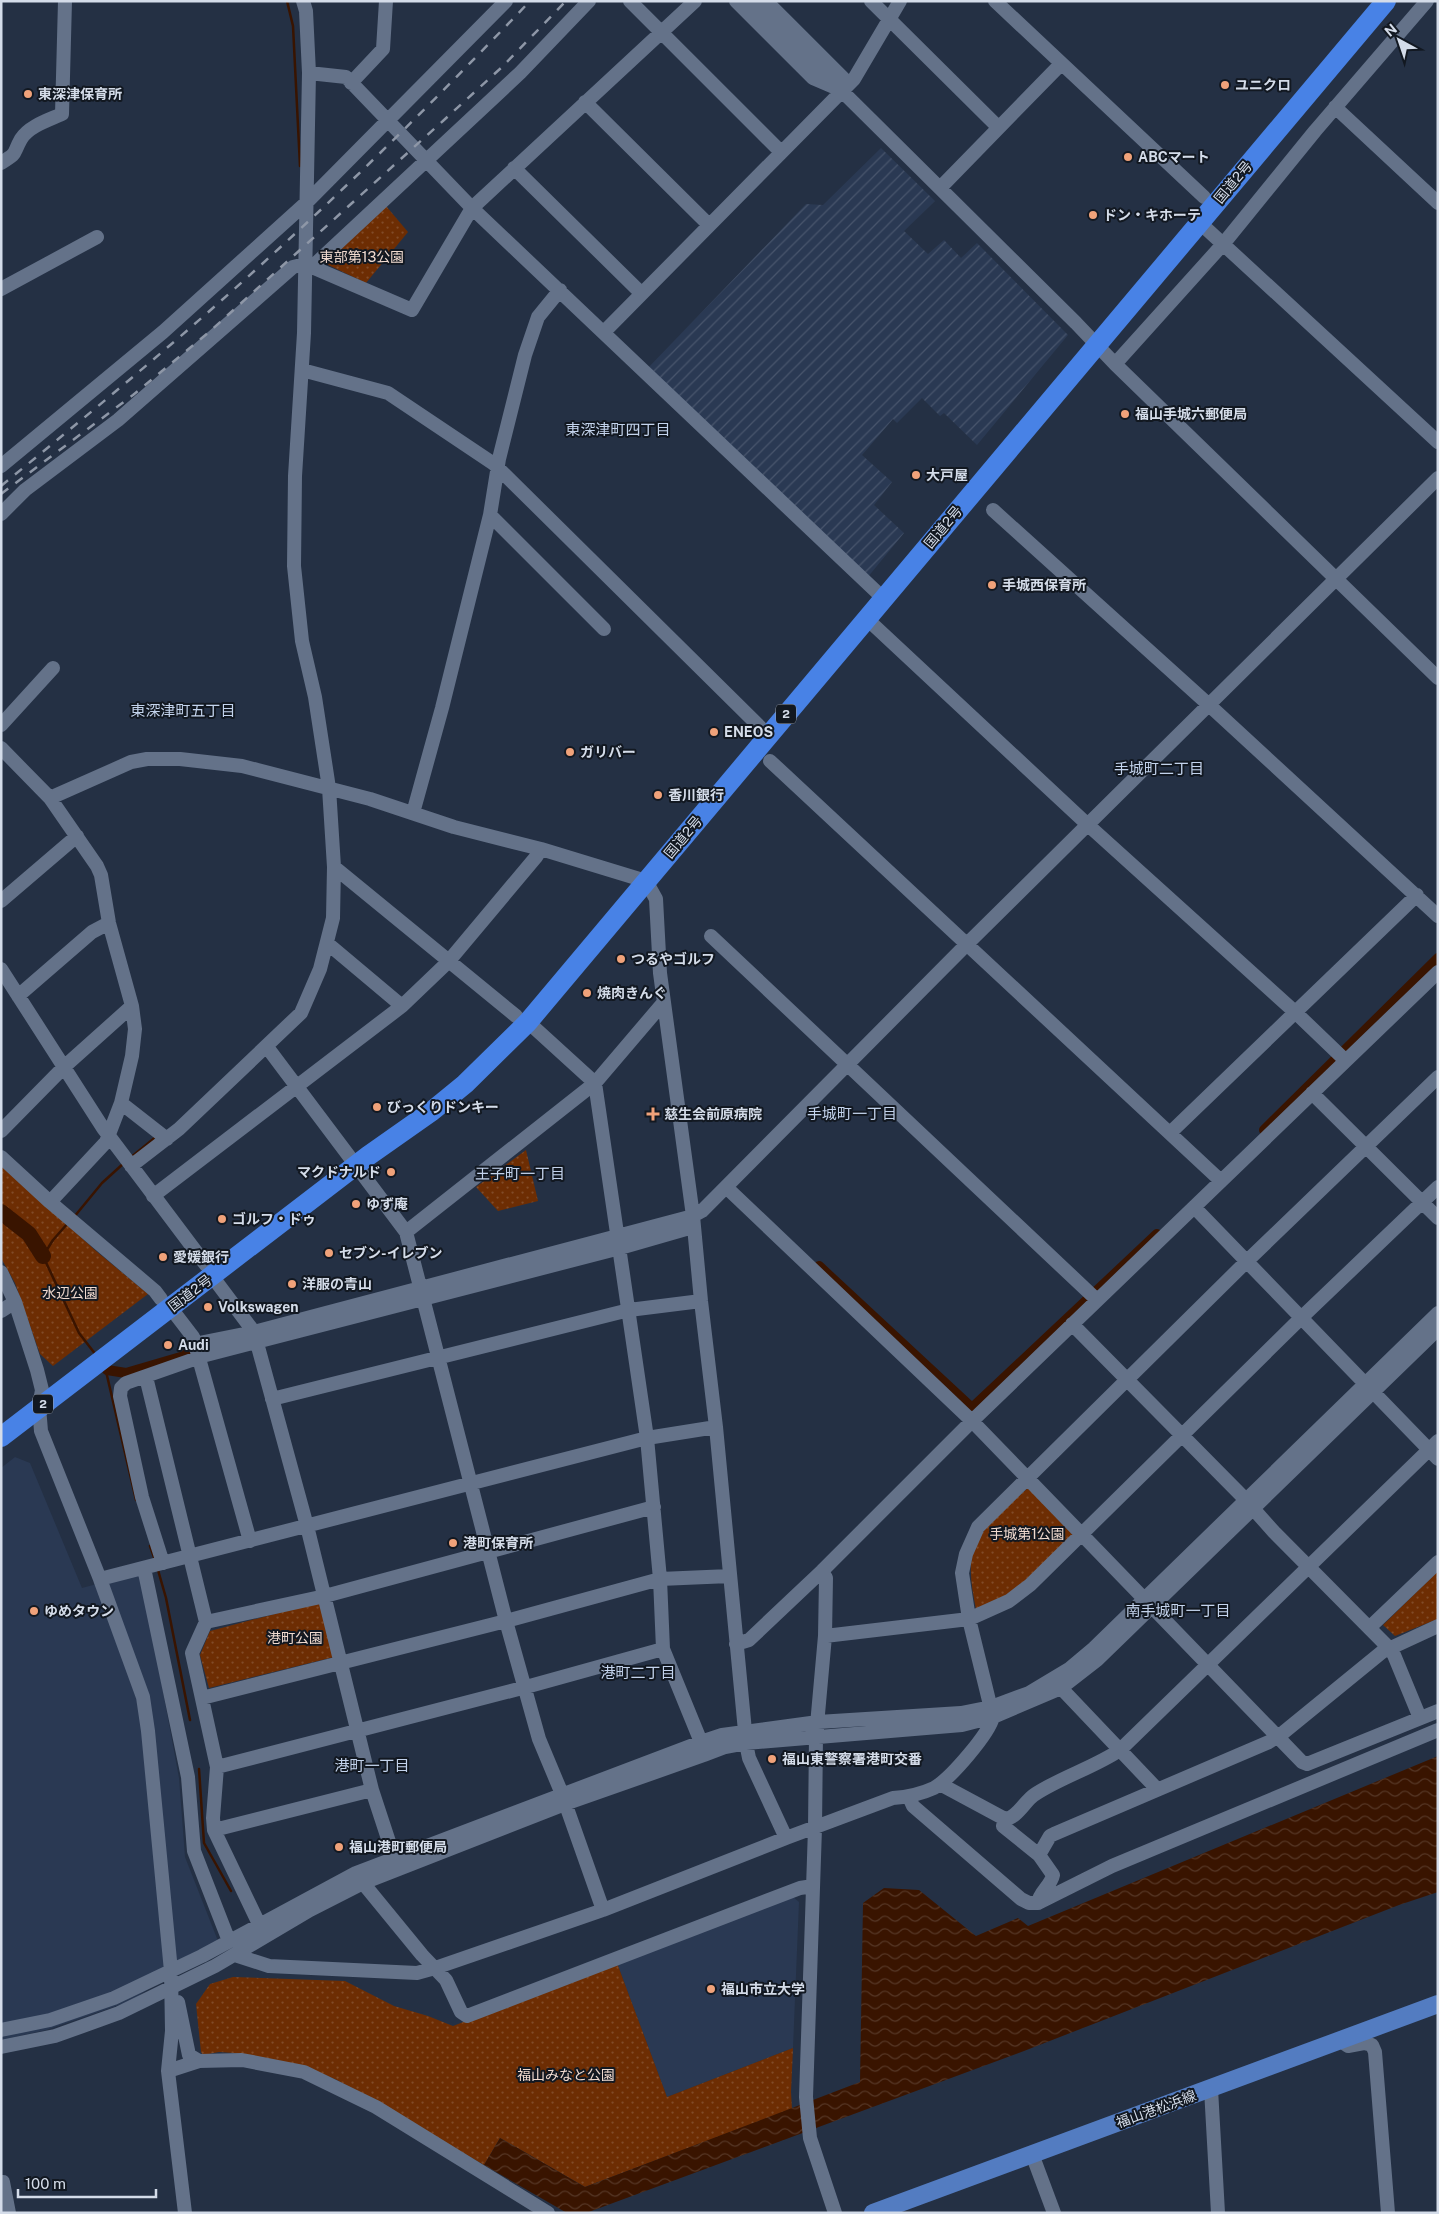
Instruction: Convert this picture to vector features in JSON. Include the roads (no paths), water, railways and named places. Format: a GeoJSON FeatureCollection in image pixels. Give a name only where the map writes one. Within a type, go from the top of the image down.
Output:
{"type":"FeatureCollection","features":[{"type":"Feature","properties":{"kind":"highway","name":"国道2号"},"geometry":{"type":"LineString","coordinates":[[640,879],[760,728],[878,594],[1092,340],[1204,198],[1370,1]]}},
{"type":"Feature","properties":{"kind":"highway","name":"国道2号"},"geometry":{"type":"LineString","coordinates":[[1092,340],[1199,222],[1386,1]]}},
{"type":"Feature","properties":{"kind":"highway","name":"国道2号"},"geometry":{"type":"LineString","coordinates":[[1,1437],[40,1399],[81,1367],[353,1161],[432,1111],[465,1084],[866,618],[878,594]]}},
{"type":"Feature","properties":{"kind":"highway","name":"国道2号"},"geometry":{"type":"LineString","coordinates":[[1,1422],[40,1399]]}},
{"type":"Feature","properties":{"kind":"main road","name":"福山港松浜線"},"geometry":{"type":"LineString","coordinates":[[873,2213],[1438,2004]]}},
{"type":"Feature","properties":{"kind":"street"},"geometry":{"type":"LineString","coordinates":[[1,164],[16,154],[21,139],[32,128],[62,114],[65,1]]}},
{"type":"Feature","properties":{"kind":"street"},"geometry":{"type":"LineString","coordinates":[[132,1166],[167,1139],[301,1013],[320,969],[333,918],[334,867],[329,788],[315,697],[302,641],[294,566],[295,476],[309,265],[306,203],[309,73],[306,11],[303,1]]}},
{"type":"Feature","properties":{"kind":"street"},"geometry":{"type":"LineString","coordinates":[[351,83],[383,49],[386,1]]}},
{"type":"Feature","properties":{"kind":"street"},"geometry":{"type":"LineString","coordinates":[[1,466],[164,332],[306,203],[506,1]]}},
{"type":"Feature","properties":{"kind":"street"},"geometry":{"type":"LineString","coordinates":[[309,265],[427,161],[520,73],[589,1]]}},
{"type":"Feature","properties":{"kind":"street"},"geometry":{"type":"LineString","coordinates":[[630,1],[781,152]]}},
{"type":"Feature","properties":{"kind":"street"},"geometry":{"type":"LineString","coordinates":[[1,514],[25,490],[118,420],[294,267],[309,265],[412,310],[472,208],[695,1]]}},
{"type":"Feature","properties":{"kind":"street"},"geometry":{"type":"LineString","coordinates":[[736,1],[813,78],[846,87]]}},
{"type":"Feature","properties":{"kind":"street"},"geometry":{"type":"LineString","coordinates":[[752,1],[846,87]]}},
{"type":"Feature","properties":{"kind":"street"},"geometry":{"type":"LineString","coordinates":[[766,1],[940,188],[1115,364],[1438,678]]}},
{"type":"Feature","properties":{"kind":"street"},"geometry":{"type":"LineString","coordinates":[[871,1],[998,127]]}},
{"type":"Feature","properties":{"kind":"street"},"geometry":{"type":"LineString","coordinates":[[604,332],[846,87],[890,20],[900,1]]}},
{"type":"Feature","properties":{"kind":"street"},"geometry":{"type":"LineString","coordinates":[[995,1],[1060,65],[1204,198]]}},
{"type":"Feature","properties":{"kind":"street"},"geometry":{"type":"LineString","coordinates":[[1115,364],[1224,243],[1335,107],[1427,1]]}},
{"type":"Feature","properties":{"kind":"street"},"geometry":{"type":"LineString","coordinates":[[940,188],[1060,65]]}},
{"type":"Feature","properties":{"kind":"street"},"geometry":{"type":"LineString","coordinates":[[309,73],[346,77],[472,208],[878,594]]}},
{"type":"Feature","properties":{"kind":"street"},"geometry":{"type":"LineString","coordinates":[[585,102],[709,225]]}},
{"type":"Feature","properties":{"kind":"street"},"geometry":{"type":"LineString","coordinates":[[1335,107],[1438,203]]}},
{"type":"Feature","properties":{"kind":"street"},"geometry":{"type":"LineString","coordinates":[[514,168],[641,293]]}},
{"type":"Feature","properties":{"kind":"street"},"geometry":{"type":"LineString","coordinates":[[1199,222],[1438,442]]}},
{"type":"Feature","properties":{"kind":"street"},"geometry":{"type":"LineString","coordinates":[[1,289],[97,237]]}},
{"type":"Feature","properties":{"kind":"street"},"geometry":{"type":"LineString","coordinates":[[413,812],[442,708],[490,515],[525,355],[538,317],[560,290]]}},
{"type":"Feature","properties":{"kind":"street"},"geometry":{"type":"LineString","coordinates":[[302,370],[388,392],[499,468],[760,728]]}},
{"type":"Feature","properties":{"kind":"street"},"geometry":{"type":"LineString","coordinates":[[162,1564],[142,1497],[120,1396],[121,1388],[126,1383],[146,1376],[196,1350],[255,1337],[693,1222],[966,945],[1438,478]]}},
{"type":"Feature","properties":{"kind":"street"},"geometry":{"type":"LineString","coordinates":[[993,510],[1210,705],[1438,916]]}},
{"type":"Feature","properties":{"kind":"street"},"geometry":{"type":"LineString","coordinates":[[490,515],[604,629]]}},
{"type":"Feature","properties":{"kind":"street"},"geometry":{"type":"LineString","coordinates":[[866,618],[1088,825],[1296,1013],[1345,1060]]}},
{"type":"Feature","properties":{"kind":"street"},"geometry":{"type":"LineString","coordinates":[[1,725],[53,668]]}},
{"type":"Feature","properties":{"kind":"street"},"geometry":{"type":"LineString","coordinates":[[1,748],[50,798],[101,874],[109,923],[132,1006],[135,1029],[132,1056],[121,1103],[109,1136],[106,1142],[50,1202]]}},
{"type":"Feature","properties":{"kind":"street"},"geometry":{"type":"LineString","coordinates":[[50,798],[131,762],[147,759],[180,759],[242,766],[329,788],[413,812],[454,827],[541,849],[640,879],[656,898],[660,973],[693,1222],[700,1301],[716,1428],[746,1737],[749,1758],[786,1838]]}},
{"type":"Feature","properties":{"kind":"street"},"geometry":{"type":"LineString","coordinates":[[770,761],[966,945],[1171,1132],[1221,1181]]}},
{"type":"Feature","properties":{"kind":"street"},"geometry":{"type":"LineString","coordinates":[[1,900],[77,836]]}},
{"type":"Feature","properties":{"kind":"street"},"geometry":{"type":"LineString","coordinates":[[153,1196],[298,1088],[402,1006],[448,962],[541,849]]}},
{"type":"Feature","properties":{"kind":"street"},"geometry":{"type":"LineString","coordinates":[[334,867],[448,962],[522,1019],[596,1083],[647,1438],[660,1578],[663,1648],[701,1742]]}},
{"type":"Feature","properties":{"kind":"street"},"geometry":{"type":"LineString","coordinates":[[1171,1132],[1417,896]]}},
{"type":"Feature","properties":{"kind":"street"},"geometry":{"type":"LineString","coordinates":[[18,996],[92,932],[109,923]]}},
{"type":"Feature","properties":{"kind":"street"},"geometry":{"type":"LineString","coordinates":[[711,936],[1097,1300]]}},
{"type":"Feature","properties":{"kind":"street"},"geometry":{"type":"LineString","coordinates":[[327,943],[402,1006]]}},
{"type":"Feature","properties":{"kind":"street"},"geometry":{"type":"LineString","coordinates":[[1,969],[109,1136],[209,1271],[255,1337],[342,1661],[372,1790],[394,1857]]}},
{"type":"Feature","properties":{"kind":"street"},"geometry":{"type":"LineString","coordinates":[[736,1644],[749,1640],[822,1571],[972,1421],[1438,972]]}},
{"type":"Feature","properties":{"kind":"street"},"geometry":{"type":"LineString","coordinates":[[406,1232],[596,1083],[664,1002]]}},
{"type":"Feature","properties":{"kind":"street"},"geometry":{"type":"LineString","coordinates":[[1,1131],[65,1066],[132,1006]]}},
{"type":"Feature","properties":{"kind":"street"},"geometry":{"type":"LineString","coordinates":[[267,1047],[406,1232],[506,1621],[540,1739],[564,1799],[603,1910]]}},
{"type":"Feature","properties":{"kind":"street"},"geometry":{"type":"LineString","coordinates":[[235,1955],[269,1966],[417,1973],[603,1910],[786,1838],[893,1798],[909,1797],[940,1784],[988,1732],[992,1712],[969,1619],[962,1573],[972,1538],[978,1527],[1246,1262],[1438,1077]]}},
{"type":"Feature","properties":{"kind":"street"},"geometry":{"type":"LineString","coordinates":[[1312,1093],[1438,1218]]}},
{"type":"Feature","properties":{"kind":"street"},"geometry":{"type":"LineString","coordinates":[[121,1103],[167,1139]]}},
{"type":"Feature","properties":{"kind":"street"},"geometry":{"type":"LineString","coordinates":[[1,1158],[155,1291],[194,1336],[196,1350],[250,1541]]}},
{"type":"Feature","properties":{"kind":"street"},"geometry":{"type":"LineString","coordinates":[[726,1187],[972,1421],[1302,1762],[1307,1764],[1438,1710]]}},
{"type":"Feature","properties":{"kind":"street"},"geometry":{"type":"LineString","coordinates":[[825,1636],[969,1619],[1009,1600],[1023,1590],[1438,1187]]}},
{"type":"Feature","properties":{"kind":"street"},"geometry":{"type":"LineString","coordinates":[[940,1784],[1005,1819],[1011,1818],[1033,1796],[1094,1766],[1120,1750],[1309,1566],[1435,1450],[1369,1388],[1195,1208]]}},
{"type":"Feature","properties":{"kind":"street"},"geometry":{"type":"LineString","coordinates":[[1,1272],[15,1302],[37,1370],[41,1431],[100,1579],[143,1696],[171,1972],[172,2031],[168,2071],[185,2213]]}},
{"type":"Feature","properties":{"kind":"street"},"geometry":{"type":"LineString","coordinates":[[272,1399],[629,1310],[700,1301]]}},
{"type":"Feature","properties":{"kind":"street"},"geometry":{"type":"LineString","coordinates":[[1,1311],[15,1302]]}},
{"type":"Feature","properties":{"kind":"street"},"geometry":{"type":"LineString","coordinates":[[1,2047],[55,2036],[119,2014],[235,1955],[301,1914],[363,1883],[701,1742],[722,1735],[746,1737],[961,1713],[992,1712],[1061,1688],[1097,1660],[1148,1603],[1369,1388],[1438,1313]]}},
{"type":"Feature","properties":{"kind":"street"},"geometry":{"type":"LineString","coordinates":[[1072,1324],[1182,1434],[1389,1648],[1394,1655],[1420,1718]]}},
{"type":"Feature","properties":{"kind":"street"},"geometry":{"type":"LineString","coordinates":[[1369,1388],[1438,1329]]}},
{"type":"Feature","properties":{"kind":"street"},"geometry":{"type":"LineString","coordinates":[[146,1376],[188,1557],[206,1622],[192,1653],[217,1767],[213,1818],[214,1830],[259,1924]]}},
{"type":"Feature","properties":{"kind":"street"},"geometry":{"type":"LineString","coordinates":[[100,1579],[647,1438],[716,1428]]}},
{"type":"Feature","properties":{"kind":"street"},"geometry":{"type":"LineString","coordinates":[[206,1622],[325,1596],[654,1507]]}},
{"type":"Feature","properties":{"kind":"street"},"geometry":{"type":"LineString","coordinates":[[1369,1628],[1438,1562]]}},
{"type":"Feature","properties":{"kind":"street"},"geometry":{"type":"LineString","coordinates":[[145,1568],[188,1777],[194,1851],[230,1941]]}},
{"type":"Feature","properties":{"kind":"street"},"geometry":{"type":"LineString","coordinates":[[822,1571],[826,1578],[825,1636],[817,1729],[806,2097],[810,2138],[834,2213]]}},
{"type":"Feature","properties":{"kind":"street"},"geometry":{"type":"LineString","coordinates":[[202,1698],[506,1621],[660,1578],[730,1576]]}},
{"type":"Feature","properties":{"kind":"street"},"geometry":{"type":"LineString","coordinates":[[992,1712],[1069,1669],[1148,1603]]}},
{"type":"Feature","properties":{"kind":"street"},"geometry":{"type":"LineString","coordinates":[[1039,1855],[1050,1836],[1277,1737],[1389,1648],[1438,1626]]}},
{"type":"Feature","properties":{"kind":"street"},"geometry":{"type":"LineString","coordinates":[[217,1767],[526,1687],[663,1648]]}},
{"type":"Feature","properties":{"kind":"street"},"geometry":{"type":"LineString","coordinates":[[1061,1688],[1157,1789]]}},
{"type":"Feature","properties":{"kind":"street"},"geometry":{"type":"LineString","coordinates":[[909,1797],[913,1806],[1021,1899],[1029,1903],[1038,1903],[1112,1866],[1438,1730]]}},
{"type":"Feature","properties":{"kind":"street"},"geometry":{"type":"LineString","coordinates":[[1,2030],[61,2016],[114,1998],[171,1972],[356,1873],[394,1857],[725,1747],[746,1737]]}},
{"type":"Feature","properties":{"kind":"street"},"geometry":{"type":"LineString","coordinates":[[214,1830],[372,1790]]}},
{"type":"Feature","properties":{"kind":"street"},"geometry":{"type":"LineString","coordinates":[[1005,1819],[1004,1826],[1039,1855],[1052,1875],[1052,1881],[1039,1897],[1038,1903]]}},
{"type":"Feature","properties":{"kind":"street"},"geometry":{"type":"LineString","coordinates":[[363,1883],[422,1955],[446,1980],[461,2012],[467,2016],[800,1888],[813,1886]]}},
{"type":"Feature","properties":{"kind":"street"},"geometry":{"type":"LineString","coordinates":[[171,1988],[179,2003],[190,2055],[199,2061]]}},
{"type":"Feature","properties":{"kind":"street"},"geometry":{"type":"LineString","coordinates":[[1,2020],[48,2015],[61,2016]]}},
{"type":"Feature","properties":{"kind":"street"},"geometry":{"type":"LineString","coordinates":[[1339,2040],[1348,2046],[1364,2043],[1372,2046],[1376,2052],[1388,2213]]}},
{"type":"Feature","properties":{"kind":"street"},"geometry":{"type":"LineString","coordinates":[[168,2071],[199,2061],[242,2060],[304,2072],[376,2107],[548,2213]]}},
{"type":"Feature","properties":{"kind":"street"},"geometry":{"type":"LineString","coordinates":[[1211,2089],[1218,2213]]}},
{"type":"Feature","properties":{"kind":"street"},"geometry":{"type":"LineString","coordinates":[[1032,2154],[1054,2213]]}},
{"type":"Feature","properties":{"kind":"street"},"geometry":{"type":"LineString","coordinates":[[1,2182],[3,2182],[9,2213]]}},
{"type":"Feature","properties":{"kind":"water"},"geometry":{"type":"Polygon","coordinates":[[[1438,1756],[1438,1892],[1399,1905],[1024,2051],[586,2213],[567,2213],[484,2165],[500,2138],[585,2187],[860,2082],[863,1903],[884,1888],[919,1890],[976,1936],[1018,1918],[1028,1926],[1438,1756]]]}},
{"type":"Feature","properties":{"kind":"waterway"},"geometry":{"type":"LineString","coordinates":[[287,1],[293,26],[300,166]]}},
{"type":"Feature","properties":{"kind":"waterway"},"geometry":{"type":"LineString","coordinates":[[1264,1130],[1438,958]]}},
{"type":"Feature","properties":{"kind":"waterway"},"geometry":{"type":"LineString","coordinates":[[130,1158],[157,1136]]}},
{"type":"Feature","properties":{"kind":"waterway"},"geometry":{"type":"LineString","coordinates":[[74,1217],[102,1183],[124,1163]]}},
{"type":"Feature","properties":{"kind":"waterway"},"geometry":{"type":"LineString","coordinates":[[1,1212],[29,1234],[43,1256]]}},
{"type":"Feature","properties":{"kind":"waterway"},"geometry":{"type":"LineString","coordinates":[[68,1223],[53,1240],[43,1256],[79,1333],[96,1355]]}},
{"type":"Feature","properties":{"kind":"waterway"},"geometry":{"type":"LineString","coordinates":[[819,1266],[972,1408],[1157,1234]]}},
{"type":"Feature","properties":{"kind":"waterway"},"geometry":{"type":"LineString","coordinates":[[107,1370],[126,1373],[184,1356],[191,1350],[201,1348]]}},
{"type":"Feature","properties":{"kind":"waterway"},"geometry":{"type":"LineString","coordinates":[[105,1367],[136,1500]]}},
{"type":"Feature","properties":{"kind":"waterway"},"geometry":{"type":"LineString","coordinates":[[150,1546],[155,1560]]}},
{"type":"Feature","properties":{"kind":"waterway"},"geometry":{"type":"LineString","coordinates":[[158,1570],[166,1598],[190,1720]]}},
{"type":"Feature","properties":{"kind":"waterway"},"geometry":{"type":"LineString","coordinates":[[199,1769],[204,1843],[231,1891]]}},
{"type":"Feature","properties":{"kind":"railway"},"geometry":{"type":"LineString","coordinates":[[1,486],[173,342],[274,253],[340,192],[468,66],[530,1]]}},
{"type":"Feature","properties":{"kind":"railway"},"geometry":{"type":"LineString","coordinates":[[1,494],[133,395],[208,333],[502,67],[566,1]]}},
{"type":"Feature","properties":{"kind":"place","name":"ユニクロ"},"geometry":{"type":"Point","coordinates":[1225,85]}},
{"type":"Feature","properties":{"kind":"place","name":"東深津保育所"},"geometry":{"type":"Point","coordinates":[28,94]}},
{"type":"Feature","properties":{"kind":"place","name":"ABCマート"},"geometry":{"type":"Point","coordinates":[1128,157]}},
{"type":"Feature","properties":{"kind":"place","name":"ドン・キホーテ"},"geometry":{"type":"Point","coordinates":[1093,215]}},
{"type":"Feature","properties":{"kind":"place","name":"福山手城六郵便局"},"geometry":{"type":"Point","coordinates":[1125,414]}},
{"type":"Feature","properties":{"kind":"place","name":"大戸屋"},"geometry":{"type":"Point","coordinates":[916,475]}},
{"type":"Feature","properties":{"kind":"place","name":"手城西保育所"},"geometry":{"type":"Point","coordinates":[992,585]}},
{"type":"Feature","properties":{"kind":"place","name":"ENEOS"},"geometry":{"type":"Point","coordinates":[714,732]}},
{"type":"Feature","properties":{"kind":"place","name":"ガリバー"},"geometry":{"type":"Point","coordinates":[570,752]}},
{"type":"Feature","properties":{"kind":"place","name":"香川銀行"},"geometry":{"type":"Point","coordinates":[658,795]}},
{"type":"Feature","properties":{"kind":"place","name":"つるやゴルフ"},"geometry":{"type":"Point","coordinates":[621,959]}},
{"type":"Feature","properties":{"kind":"place","name":"焼肉きんぐ"},"geometry":{"type":"Point","coordinates":[587,993]}},
{"type":"Feature","properties":{"kind":"place","name":"びっくりドンキー"},"geometry":{"type":"Point","coordinates":[377,1107]}},
{"type":"Feature","properties":{"kind":"place","name":"慈生会前原病院"},"geometry":{"type":"Point","coordinates":[653,1114]}},
{"type":"Feature","properties":{"kind":"place","name":"マクドナルド"},"geometry":{"type":"Point","coordinates":[391,1172]}},
{"type":"Feature","properties":{"kind":"place","name":"ゆず庵"},"geometry":{"type":"Point","coordinates":[356,1204]}},
{"type":"Feature","properties":{"kind":"place","name":"ゴルフ・ドゥ"},"geometry":{"type":"Point","coordinates":[222,1219]}},
{"type":"Feature","properties":{"kind":"place","name":"セブン-イレブン"},"geometry":{"type":"Point","coordinates":[329,1253]}},
{"type":"Feature","properties":{"kind":"place","name":"愛媛銀行"},"geometry":{"type":"Point","coordinates":[163,1257]}},
{"type":"Feature","properties":{"kind":"place","name":"洋服の青山"},"geometry":{"type":"Point","coordinates":[292,1284]}},
{"type":"Feature","properties":{"kind":"place","name":"Volkswagen"},"geometry":{"type":"Point","coordinates":[208,1307]}},
{"type":"Feature","properties":{"kind":"place","name":"Audi"},"geometry":{"type":"Point","coordinates":[168,1345]}},
{"type":"Feature","properties":{"kind":"place","name":"港町保育所"},"geometry":{"type":"Point","coordinates":[453,1543]}},
{"type":"Feature","properties":{"kind":"place","name":"ゆめタウン"},"geometry":{"type":"Point","coordinates":[34,1611]}},
{"type":"Feature","properties":{"kind":"place","name":"福山東警察署港町交番"},"geometry":{"type":"Point","coordinates":[772,1759]}},
{"type":"Feature","properties":{"kind":"place","name":"福山港町郵便局"},"geometry":{"type":"Point","coordinates":[339,1847]}},
{"type":"Feature","properties":{"kind":"place","name":"福山市立大学"},"geometry":{"type":"Point","coordinates":[711,1989]}},
{"type":"Feature","properties":{"kind":"district","name":"東深津町四丁目"},"geometry":{"type":"Point","coordinates":[618,430]}},
{"type":"Feature","properties":{"kind":"district","name":"東深津町五丁目"},"geometry":{"type":"Point","coordinates":[183,711]}},
{"type":"Feature","properties":{"kind":"district","name":"手城町二丁目"},"geometry":{"type":"Point","coordinates":[1159,769]}},
{"type":"Feature","properties":{"kind":"district","name":"手城町一丁目"},"geometry":{"type":"Point","coordinates":[852,1114]}},
{"type":"Feature","properties":{"kind":"district","name":"王子町一丁目"},"geometry":{"type":"Point","coordinates":[520,1174]}},
{"type":"Feature","properties":{"kind":"district","name":"南手城町一丁目"},"geometry":{"type":"Point","coordinates":[1178,1611]}},
{"type":"Feature","properties":{"kind":"district","name":"港町二丁目"},"geometry":{"type":"Point","coordinates":[638,1673]}},
{"type":"Feature","properties":{"kind":"district","name":"港町一丁目"},"geometry":{"type":"Point","coordinates":[372,1766]}},
{"type":"Feature","properties":{"kind":"park label","name":"東部第13公園"},"geometry":{"type":"Point","coordinates":[362,257]}},
{"type":"Feature","properties":{"kind":"park label","name":"水辺公園"},"geometry":{"type":"Point","coordinates":[70,1293]}},
{"type":"Feature","properties":{"kind":"park label","name":"手城第1公園"},"geometry":{"type":"Point","coordinates":[1027,1534]}},
{"type":"Feature","properties":{"kind":"park label","name":"港町公園"},"geometry":{"type":"Point","coordinates":[295,1638]}},
{"type":"Feature","properties":{"kind":"park label","name":"福山みなと公園"},"geometry":{"type":"Point","coordinates":[566,2075]}}]}
